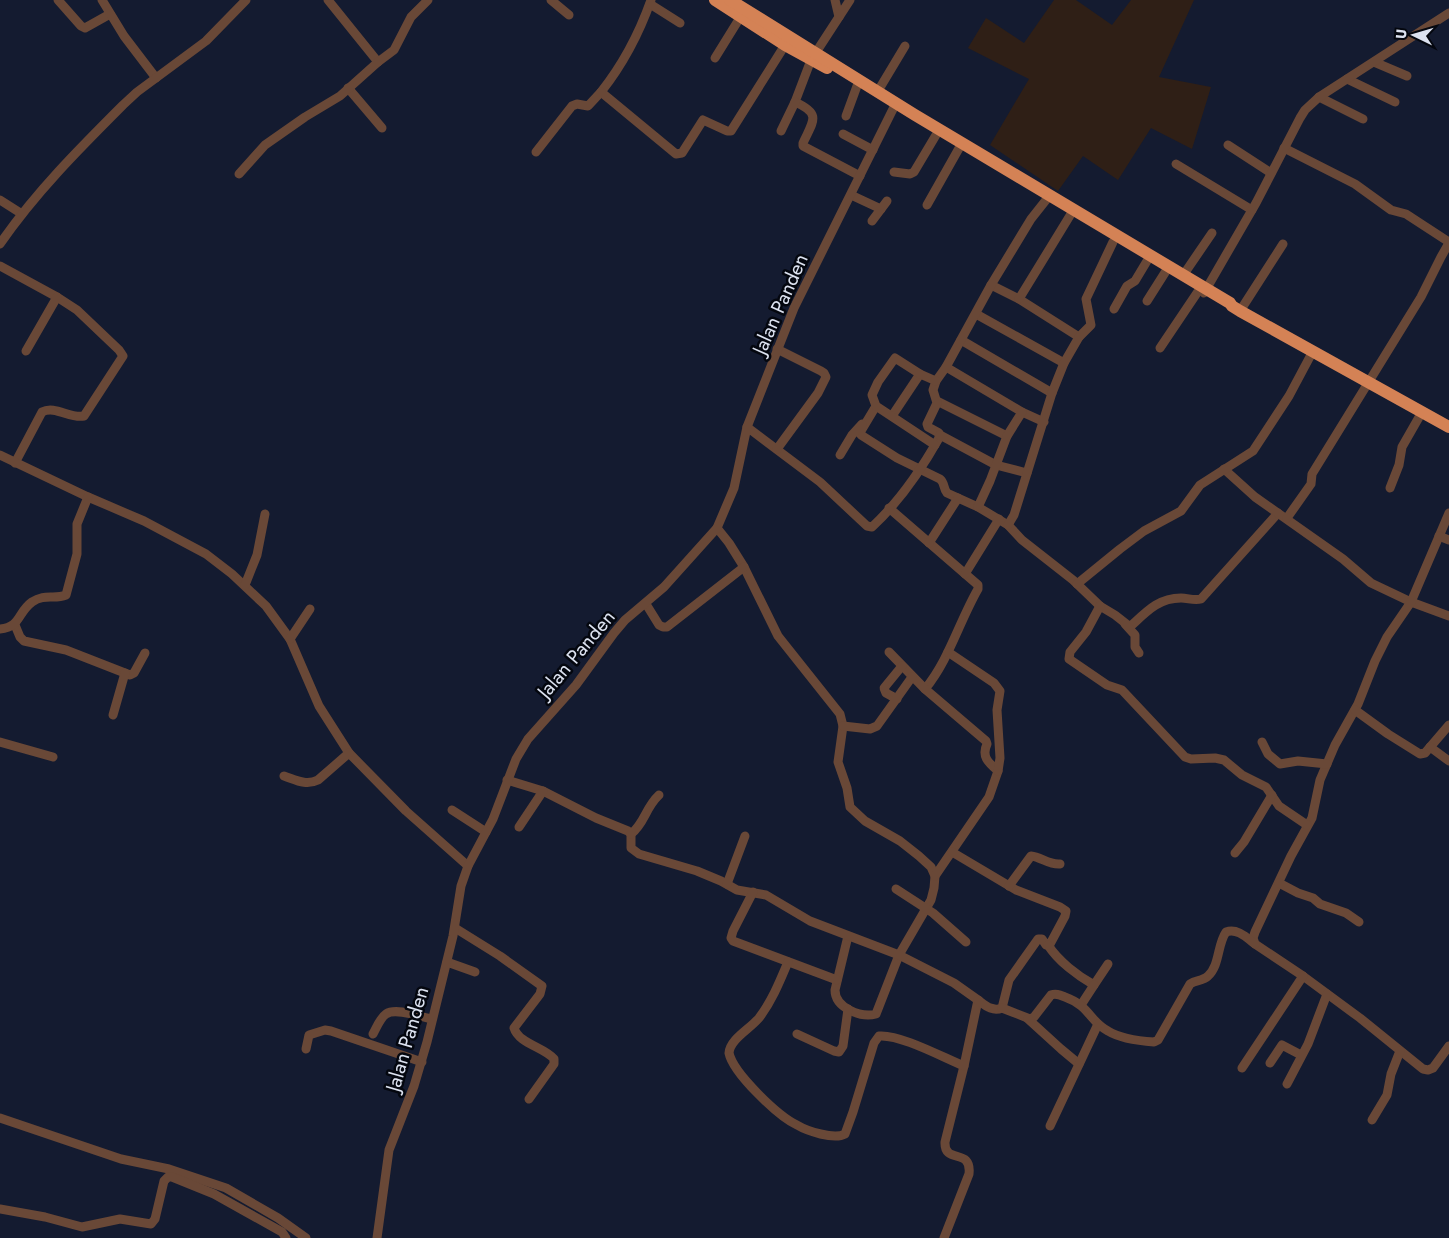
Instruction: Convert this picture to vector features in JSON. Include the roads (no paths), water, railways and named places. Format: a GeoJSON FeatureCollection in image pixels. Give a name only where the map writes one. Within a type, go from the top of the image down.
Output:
{"type":"FeatureCollection","features":[{"type":"Feature","properties":{"kind":"highway"},"geometry":{"type":"LineString","coordinates":[[715,0],[785,44],[814,56],[878,91],[936,135],[960,146]]}},
{"type":"Feature","properties":{"kind":"highway"},"geometry":{"type":"LineString","coordinates":[[730,0],[857,86],[895,105],[1011,177],[1184,274],[1203,290]]}},
{"type":"Feature","properties":{"kind":"highway"},"geometry":{"type":"LineString","coordinates":[[1072,212],[1113,242],[1146,261],[1203,290],[1228,306],[1449,427]]}},
{"type":"Feature","properties":{"kind":"street"},"geometry":{"type":"LineString","coordinates":[[58,0],[85,28],[110,14]]}},
{"type":"Feature","properties":{"kind":"street"},"geometry":{"type":"LineString","coordinates":[[102,0],[156,78]]}},
{"type":"Feature","properties":{"kind":"street"},"geometry":{"type":"LineString","coordinates":[[0,244],[22,214],[92,136],[123,105],[206,41],[246,0]]}},
{"type":"Feature","properties":{"kind":"street"},"geometry":{"type":"LineString","coordinates":[[328,0],[378,62]]}},
{"type":"Feature","properties":{"kind":"street"},"geometry":{"type":"LineString","coordinates":[[336,10],[340,0]]}},
{"type":"Feature","properties":{"kind":"street"},"geometry":{"type":"LineString","coordinates":[[240,174],[265,144],[304,117],[336,100],[394,50],[411,17],[428,0]]}},
{"type":"Feature","properties":{"kind":"street"},"geometry":{"type":"LineString","coordinates":[[551,0],[569,15]]}},
{"type":"Feature","properties":{"kind":"street"},"geometry":{"type":"LineString","coordinates":[[834,0],[839,17]]}},
{"type":"Feature","properties":{"kind":"street"},"geometry":{"type":"LineString","coordinates":[[781,131],[814,56],[850,0]]}},
{"type":"Feature","properties":{"kind":"street"},"geometry":{"type":"LineString","coordinates":[[536,152],[572,106],[577,104],[588,106],[601,92],[627,55],[651,2],[680,23]]}},
{"type":"Feature","properties":{"kind":"street"},"geometry":{"type":"LineString","coordinates":[[1160,348],[1203,290],[1252,210],[1305,110],[1319,97],[1449,13]]}},
{"type":"Feature","properties":{"kind":"street"},"geometry":{"type":"LineString","coordinates":[[715,58],[741,16]]}},
{"type":"Feature","properties":{"kind":"street"},"geometry":{"type":"LineString","coordinates":[[601,92],[674,152],[679,154],[703,120],[725,131],[731,131],[785,44]]}},
{"type":"Feature","properties":{"kind":"street"},"geometry":{"type":"LineString","coordinates":[[878,91],[905,46]]}},
{"type":"Feature","properties":{"kind":"street"},"geometry":{"type":"LineString","coordinates":[[1374,62],[1407,76]]}},
{"type":"Feature","properties":{"kind":"street"},"geometry":{"type":"LineString","coordinates":[[1347,79],[1395,102]]}},
{"type":"Feature","properties":{"kind":"street"},"geometry":{"type":"LineString","coordinates":[[846,116],[857,86]]}},
{"type":"Feature","properties":{"kind":"street"},"geometry":{"type":"LineString","coordinates":[[348,88],[382,128]]}},
{"type":"Feature","properties":{"kind":"street"},"geometry":{"type":"LineString","coordinates":[[1319,97],[1363,120]]}},
{"type":"Feature","properties":{"kind":"street"},"geometry":{"type":"LineString","coordinates":[[795,102],[806,107],[813,115],[812,123],[803,146],[860,176]]}},
{"type":"Feature","properties":{"kind":"street","name":"Jalan Panden"},"geometry":{"type":"LineString","coordinates":[[377,1238],[389,1150],[422,1062],[455,928],[461,886],[468,866],[486,832],[521,749],[533,732],[572,690],[625,620],[664,587],[717,528],[734,488],[747,427],[794,308],[895,105]]}},
{"type":"Feature","properties":{"kind":"street"},"geometry":{"type":"LineString","coordinates":[[842,134],[873,150]]}},
{"type":"Feature","properties":{"kind":"street"},"geometry":{"type":"LineString","coordinates":[[894,172],[913,173],[936,135]]}},
{"type":"Feature","properties":{"kind":"street"},"geometry":{"type":"LineString","coordinates":[[1228,145],[1272,173]]}},
{"type":"Feature","properties":{"kind":"street"},"geometry":{"type":"LineString","coordinates":[[927,205],[960,146]]}},
{"type":"Feature","properties":{"kind":"street"},"geometry":{"type":"LineString","coordinates":[[1125,624],[1132,625],[1152,606],[1168,600],[1182,598],[1201,599],[1311,484],[1312,474],[1421,297],[1449,243],[1406,214],[1391,210],[1355,184],[1284,148]]}},
{"type":"Feature","properties":{"kind":"street"},"geometry":{"type":"LineString","coordinates":[[1176,164],[1252,210]]}},
{"type":"Feature","properties":{"kind":"street"},"geometry":{"type":"LineString","coordinates":[[850,195],[882,209]]}},
{"type":"Feature","properties":{"kind":"street"},"geometry":{"type":"LineString","coordinates":[[1027,474],[996,465],[940,435],[928,427],[927,424],[937,401],[934,392],[936,381],[946,367],[991,285],[1031,219],[1047,198]]}},
{"type":"Feature","properties":{"kind":"street"},"geometry":{"type":"LineString","coordinates":[[0,200],[22,214]]}},
{"type":"Feature","properties":{"kind":"street"},"geometry":{"type":"LineString","coordinates":[[872,221],[887,201]]}},
{"type":"Feature","properties":{"kind":"street"},"geometry":{"type":"LineString","coordinates":[[1018,299],[1072,212]]}},
{"type":"Feature","properties":{"kind":"street"},"geometry":{"type":"LineString","coordinates":[[1184,274],[1212,233]]}},
{"type":"Feature","properties":{"kind":"street"},"geometry":{"type":"LineString","coordinates":[[1008,525],[1014,514],[1052,392],[1064,363],[1079,337],[1091,325],[1086,299],[1113,242]]}},
{"type":"Feature","properties":{"kind":"street"},"geometry":{"type":"LineString","coordinates":[[1236,309],[1283,244]]}},
{"type":"Feature","properties":{"kind":"street"},"geometry":{"type":"LineString","coordinates":[[1114,309],[1127,286],[1135,281],[1146,261]]}},
{"type":"Feature","properties":{"kind":"street"},"geometry":{"type":"LineString","coordinates":[[0,266],[77,310],[119,350],[123,357],[84,416],[74,416],[50,410],[42,412],[15,463]]}},
{"type":"Feature","properties":{"kind":"street"},"geometry":{"type":"LineString","coordinates":[[1147,301],[1166,271]]}},
{"type":"Feature","properties":{"kind":"street"},"geometry":{"type":"LineString","coordinates":[[991,285],[1018,299],[1079,337]]}},
{"type":"Feature","properties":{"kind":"street"},"geometry":{"type":"LineString","coordinates":[[26,351],[57,297]]}},
{"type":"Feature","properties":{"kind":"street"},"geometry":{"type":"LineString","coordinates":[[976,314],[1064,363]]}},
{"type":"Feature","properties":{"kind":"street"},"geometry":{"type":"LineString","coordinates":[[961,340],[1052,392]]}},
{"type":"Feature","properties":{"kind":"street"},"geometry":{"type":"LineString","coordinates":[[777,349],[823,372],[826,377],[818,392],[777,449]]}},
{"type":"Feature","properties":{"kind":"street"},"geometry":{"type":"LineString","coordinates":[[1078,584],[1120,549],[1144,532],[1181,511],[1196,489],[1253,451],[1290,396],[1313,351]]}},
{"type":"Feature","properties":{"kind":"street"},"geometry":{"type":"LineString","coordinates":[[935,445],[876,406],[872,398],[872,392],[895,358],[920,374],[936,381]]}},
{"type":"Feature","properties":{"kind":"street"},"geometry":{"type":"LineString","coordinates":[[946,367],[1022,412],[1044,422]]}},
{"type":"Feature","properties":{"kind":"street"},"geometry":{"type":"LineString","coordinates":[[892,416],[920,374]]}},
{"type":"Feature","properties":{"kind":"street"},"geometry":{"type":"LineString","coordinates":[[937,401],[1006,436]]}},
{"type":"Feature","properties":{"kind":"street"},"geometry":{"type":"LineString","coordinates":[[876,406],[861,431],[861,435],[897,458],[940,479],[947,493],[978,507],[1008,525],[1022,540],[1078,584],[1100,606],[1125,624],[1135,636],[1135,647],[1139,653]]}},
{"type":"Feature","properties":{"kind":"street"},"geometry":{"type":"LineString","coordinates":[[978,507],[1006,436],[1022,412]]}},
{"type":"Feature","properties":{"kind":"street"},"geometry":{"type":"LineString","coordinates":[[1390,488],[1399,465],[1402,447],[1422,412]]}},
{"type":"Feature","properties":{"kind":"street"},"geometry":{"type":"LineString","coordinates":[[840,455],[858,427],[867,422]]}},
{"type":"Feature","properties":{"kind":"street"},"geometry":{"type":"LineString","coordinates":[[747,427],[820,482],[869,527],[874,526],[921,470],[940,435]]}},
{"type":"Feature","properties":{"kind":"street"},"geometry":{"type":"LineString","coordinates":[[0,456],[144,521],[190,544],[213,559],[245,585],[266,606],[290,639],[319,706],[348,753],[406,811],[468,866]]}},
{"type":"Feature","properties":{"kind":"street"},"geometry":{"type":"LineString","coordinates":[[1224,469],[1255,498],[1343,558],[1371,583],[1411,602],[1449,616]]}},
{"type":"Feature","properties":{"kind":"street"},"geometry":{"type":"LineString","coordinates":[[0,629],[10,628],[15,625],[26,607],[36,600],[46,596],[60,597],[66,595],[77,554],[77,524],[88,497]]}},
{"type":"Feature","properties":{"kind":"street"},"geometry":{"type":"LineString","coordinates":[[929,542],[958,498]]}},
{"type":"Feature","properties":{"kind":"street"},"geometry":{"type":"LineString","coordinates":[[889,508],[978,585],[978,589],[961,621],[937,675],[925,689]]}},
{"type":"Feature","properties":{"kind":"street"},"geometry":{"type":"LineString","coordinates":[[1256,944],[1253,938],[1254,932],[1314,813],[1320,780],[1335,745],[1355,710],[1387,637],[1411,602],[1449,513]]}},
{"type":"Feature","properties":{"kind":"street"},"geometry":{"type":"LineString","coordinates":[[245,585],[257,555],[265,514]]}},
{"type":"Feature","properties":{"kind":"street"},"geometry":{"type":"LineString","coordinates":[[965,574],[999,519]]}},
{"type":"Feature","properties":{"kind":"street"},"geometry":{"type":"LineString","coordinates":[[717,528],[744,567],[778,636],[838,711],[843,726],[838,762],[847,788],[850,806],[864,822],[900,841],[919,856],[931,867],[935,876]]}},
{"type":"Feature","properties":{"kind":"street"},"geometry":{"type":"LineString","coordinates":[[1439,536],[1449,540]]}},
{"type":"Feature","properties":{"kind":"street"},"geometry":{"type":"LineString","coordinates":[[646,604],[659,625],[663,628],[667,627],[744,567]]}},
{"type":"Feature","properties":{"kind":"street"},"geometry":{"type":"LineString","coordinates":[[1100,606],[1086,632],[1070,652],[1069,659],[1107,685],[1122,690],[1185,757],[1191,759],[1215,758],[1224,760],[1242,774],[1266,787],[1279,806],[1307,825]]}},
{"type":"Feature","properties":{"kind":"street"},"geometry":{"type":"LineString","coordinates":[[290,639],[310,609]]}},
{"type":"Feature","properties":{"kind":"street"},"geometry":{"type":"LineString","coordinates":[[15,625],[20,637],[24,641],[66,650],[125,673],[133,674],[145,653]]}},
{"type":"Feature","properties":{"kind":"street"},"geometry":{"type":"LineString","coordinates":[[889,652],[925,689],[986,741],[984,756],[998,771]]}},
{"type":"Feature","properties":{"kind":"street"},"geometry":{"type":"LineString","coordinates":[[848,936],[835,996],[840,1005],[848,1009],[865,1015],[876,1014],[900,956],[933,894],[935,876],[991,793],[1000,758],[997,717],[999,688],[948,652]]}},
{"type":"Feature","properties":{"kind":"street"},"geometry":{"type":"LineString","coordinates":[[897,699],[886,693],[884,688],[902,666]]}},
{"type":"Feature","properties":{"kind":"street"},"geometry":{"type":"LineString","coordinates":[[113,714],[125,673]]}},
{"type":"Feature","properties":{"kind":"street"},"geometry":{"type":"LineString","coordinates":[[843,726],[864,729],[874,728],[912,677]]}},
{"type":"Feature","properties":{"kind":"street"},"geometry":{"type":"LineString","coordinates":[[1355,710],[1416,753],[1425,753],[1449,725]]}},
{"type":"Feature","properties":{"kind":"street"},"geometry":{"type":"LineString","coordinates":[[0,742],[54,757]]}},
{"type":"Feature","properties":{"kind":"street"},"geometry":{"type":"LineString","coordinates":[[1262,742],[1268,754],[1280,764],[1298,761],[1327,764]]}},
{"type":"Feature","properties":{"kind":"street"},"geometry":{"type":"LineString","coordinates":[[1430,747],[1449,761]]}},
{"type":"Feature","properties":{"kind":"street"},"geometry":{"type":"LineString","coordinates":[[284,776],[305,783],[313,783],[348,753]]}},
{"type":"Feature","properties":{"kind":"street"},"geometry":{"type":"LineString","coordinates":[[507,780],[543,791],[631,834]]}},
{"type":"Feature","properties":{"kind":"street"},"geometry":{"type":"LineString","coordinates":[[519,827],[543,791]]}},
{"type":"Feature","properties":{"kind":"street"},"geometry":{"type":"LineString","coordinates":[[631,834],[639,828],[648,808],[659,795]]}},
{"type":"Feature","properties":{"kind":"street"},"geometry":{"type":"LineString","coordinates":[[1235,853],[1244,842],[1272,795]]}},
{"type":"Feature","properties":{"kind":"street"},"geometry":{"type":"LineString","coordinates":[[452,810],[486,832]]}},
{"type":"Feature","properties":{"kind":"street"},"geometry":{"type":"LineString","coordinates":[[631,834],[631,848],[639,854],[697,871],[737,890],[766,895],[810,921],[900,956],[954,983],[991,1009],[997,1010],[1002,1008],[1028,1019],[1079,1064]]}},
{"type":"Feature","properties":{"kind":"street"},"geometry":{"type":"LineString","coordinates":[[727,884],[745,836]]}},
{"type":"Feature","properties":{"kind":"street"},"geometry":{"type":"LineString","coordinates":[[952,852],[1009,886],[1066,910],[1065,916],[1048,945]]}},
{"type":"Feature","properties":{"kind":"street"},"geometry":{"type":"LineString","coordinates":[[1009,886],[1031,856],[1052,864],[1060,864]]}},
{"type":"Feature","properties":{"kind":"street"},"geometry":{"type":"LineString","coordinates":[[1279,883],[1313,898],[1320,904],[1346,913],[1359,922]]}},
{"type":"Feature","properties":{"kind":"street"},"geometry":{"type":"LineString","coordinates":[[896,889],[948,925],[966,942]]}},
{"type":"Feature","properties":{"kind":"street"},"geometry":{"type":"LineString","coordinates":[[753,892],[733,931],[732,939],[736,943],[837,980]]}},
{"type":"Feature","properties":{"kind":"street"},"geometry":{"type":"LineString","coordinates":[[455,928],[500,956],[542,986],[540,994],[514,1028],[517,1034],[554,1059],[554,1064],[529,1099]]}},
{"type":"Feature","properties":{"kind":"street"},"geometry":{"type":"LineString","coordinates":[[1028,1019],[1034,1017],[1052,994],[1074,1000],[1098,1024],[1120,1037],[1151,1042],[1156,1041],[1190,984],[1195,981],[1204,980],[1211,973],[1226,932],[1230,930],[1240,932],[1303,976],[1420,1067],[1428,1070],[1432,1068],[1449,1046]]}},
{"type":"Feature","properties":{"kind":"street"},"geometry":{"type":"LineString","coordinates":[[1002,1008],[1009,980],[1036,940],[1042,939],[1054,954],[1073,972],[1094,985]]}},
{"type":"Feature","properties":{"kind":"street"},"geometry":{"type":"LineString","coordinates":[[447,962],[474,972]]}},
{"type":"Feature","properties":{"kind":"street"},"geometry":{"type":"LineString","coordinates":[[788,962],[775,994],[759,1018],[731,1045],[729,1054],[739,1073],[754,1089],[795,1125],[834,1137],[845,1134],[854,1112],[872,1047],[879,1036],[886,1036],[906,1042],[964,1066]]}},
{"type":"Feature","properties":{"kind":"street"},"geometry":{"type":"LineString","coordinates":[[1081,1005],[1108,964]]}},
{"type":"Feature","properties":{"kind":"street"},"geometry":{"type":"LineString","coordinates":[[1242,1068],[1303,976]]}},
{"type":"Feature","properties":{"kind":"street"},"geometry":{"type":"LineString","coordinates":[[1287,1084],[1310,1038],[1327,994]]}},
{"type":"Feature","properties":{"kind":"street"},"geometry":{"type":"LineString","coordinates":[[944,1238],[970,1167],[965,1158],[949,1154],[944,1146],[978,1000]]}},
{"type":"Feature","properties":{"kind":"street"},"geometry":{"type":"LineString","coordinates":[[797,1034],[839,1052],[842,1046],[848,1009]]}},
{"type":"Feature","properties":{"kind":"street"},"geometry":{"type":"LineString","coordinates":[[373,1034],[385,1014],[390,1012],[398,1011],[432,1019]]}},
{"type":"Feature","properties":{"kind":"street"},"geometry":{"type":"LineString","coordinates":[[1050,1126],[1098,1024]]}},
{"type":"Feature","properties":{"kind":"street"},"geometry":{"type":"LineString","coordinates":[[306,1049],[309,1035],[327,1030],[422,1062]]}},
{"type":"Feature","properties":{"kind":"street"},"geometry":{"type":"LineString","coordinates":[[1270,1063],[1282,1045],[1301,1055]]}},
{"type":"Feature","properties":{"kind":"street"},"geometry":{"type":"LineString","coordinates":[[1372,1120],[1387,1095],[1391,1074],[1400,1050]]}},
{"type":"Feature","properties":{"kind":"street"},"geometry":{"type":"LineString","coordinates":[[0,1118],[121,1159],[169,1169],[226,1188],[278,1218],[306,1238]]}},
{"type":"Feature","properties":{"kind":"street"},"geometry":{"type":"LineString","coordinates":[[0,1209],[45,1217],[82,1227],[124,1219],[151,1224],[155,1219],[164,1181],[168,1177],[172,1177],[224,1199],[282,1232],[286,1238]]}}]}
